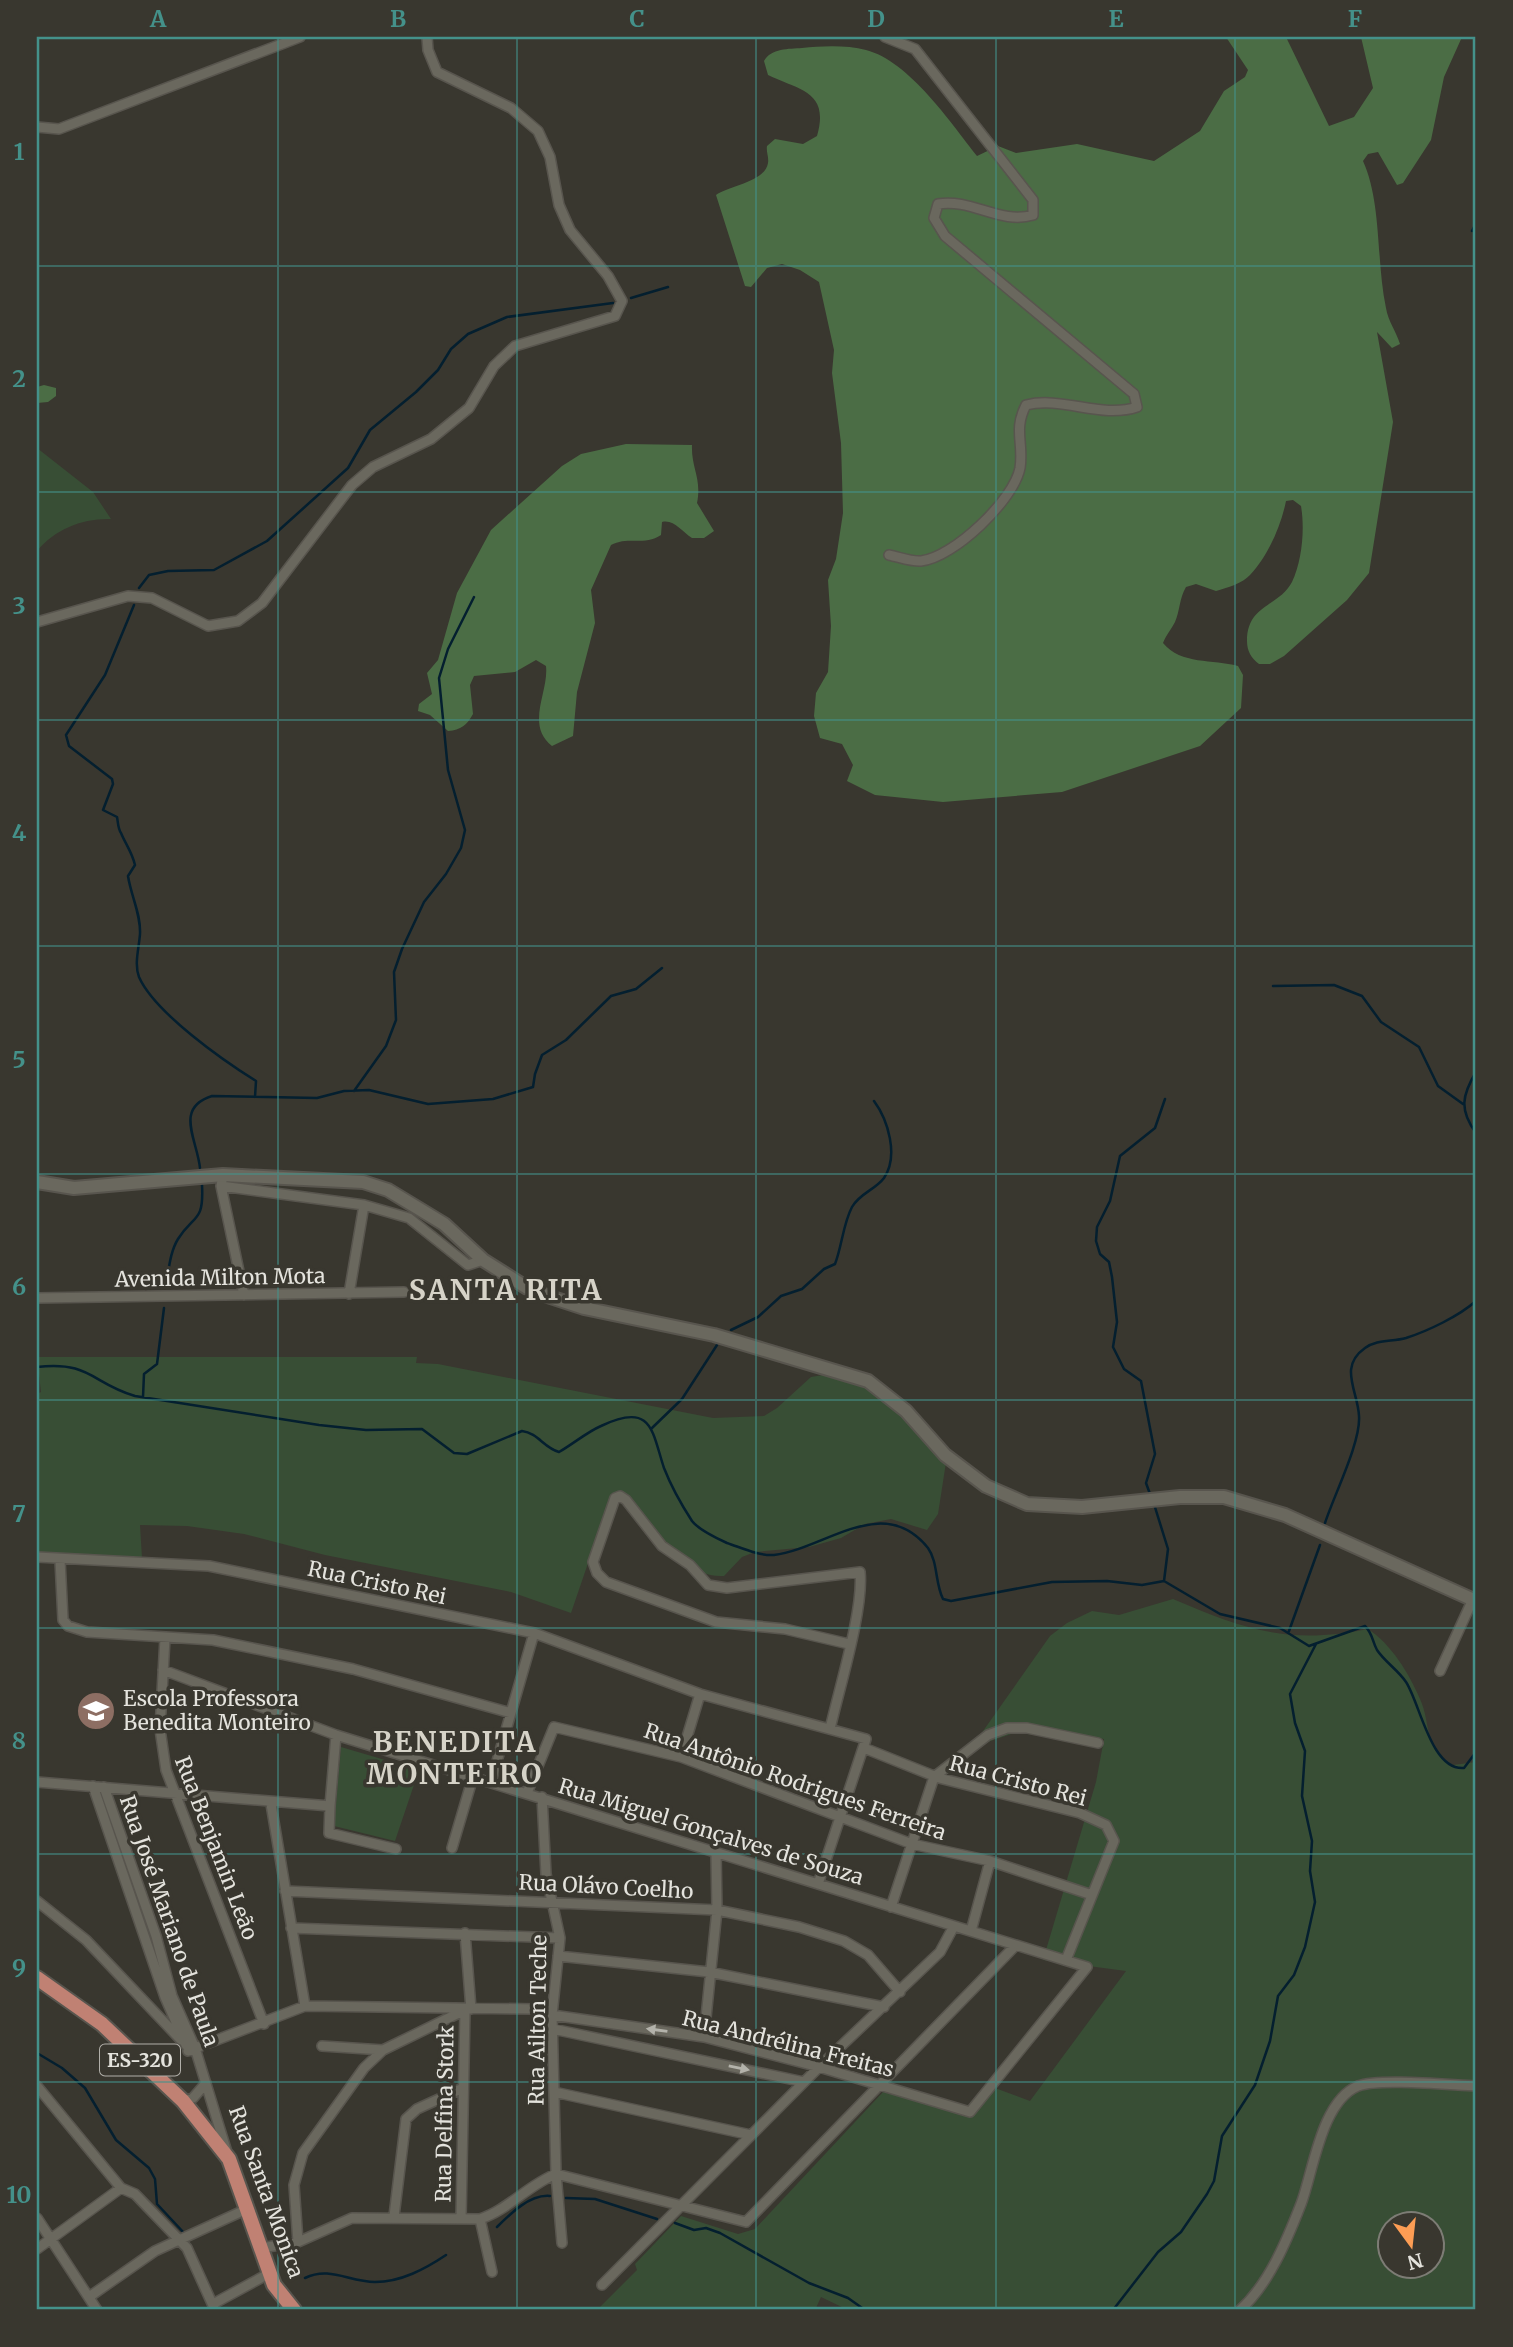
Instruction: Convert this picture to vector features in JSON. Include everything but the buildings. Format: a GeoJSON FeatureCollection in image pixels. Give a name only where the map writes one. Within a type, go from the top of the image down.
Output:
{"type":"FeatureCollection","features":[{"type":"Feature","properties":{"kind":"main road"},"geometry":{"type":"LineString","coordinates":[[37,1182],[74,1188],[222,1181],[363,1182],[388,1190],[444,1224],[483,1260],[532,1291],[584,1308],[714,1335],[868,1381],[906,1411],[945,1455],[986,1486],[1027,1504],[1082,1507],[1180,1497],[1234,1500],[1285,1515],[1475,1600]]}},
{"type":"Feature","properties":{"kind":"main road","name":"ES-320"},"geometry":{"type":"LineString","coordinates":[[37,1978],[93,2016],[183,2101],[229,2159]]}},
{"type":"Feature","properties":{"kind":"main road","name":"Rua Santa Monica"},"geometry":{"type":"LineString","coordinates":[[229,2159],[274,2284],[294,2310]]}},
{"type":"Feature","properties":{"kind":"street"},"geometry":{"type":"LineString","coordinates":[[37,127],[58,129],[300,37]]}},
{"type":"Feature","properties":{"kind":"street"},"geometry":{"type":"LineString","coordinates":[[37,622],[128,596],[152,598],[208,626],[238,621],[262,603],[352,485],[373,467],[431,439],[469,408],[495,366],[515,346],[615,316],[622,301],[608,276],[570,230],[559,205],[550,157],[538,131],[511,108],[437,72],[428,50],[428,37]]}},
{"type":"Feature","properties":{"kind":"street"},"geometry":{"type":"LineString","coordinates":[[885,37],[915,49],[1033,200],[1033,215],[1018,219],[954,201],[938,204],[934,218],[945,236],[1135,394],[1137,407],[1122,412],[1041,401],[1026,405],[1018,420],[1020,468],[1008,495],[968,538],[922,561],[890,555]]}},
{"type":"Feature","properties":{"kind":"street"},"geometry":{"type":"LineString","coordinates":[[244,1295],[222,1181],[364,1205],[409,1218],[468,1265],[483,1260]]}},
{"type":"Feature","properties":{"kind":"street"},"geometry":{"type":"LineString","coordinates":[[349,1294],[364,1205]]}},
{"type":"Feature","properties":{"kind":"street","name":"Avenida Milton Mota"},"geometry":{"type":"LineString","coordinates":[[37,1298],[404,1292]]}},
{"type":"Feature","properties":{"kind":"street"},"geometry":{"type":"LineString","coordinates":[[830,1729],[862,1587],[860,1572],[727,1588],[708,1586],[690,1565],[662,1546],[626,1500],[620,1496],[615,1498],[593,1562],[597,1573],[606,1581],[716,1622],[785,1629],[849,1644]]}},
{"type":"Feature","properties":{"kind":"street","name":"Rua Cristo Rei"},"geometry":{"type":"LineString","coordinates":[[37,1557],[209,1566],[534,1633],[700,1694],[830,1729],[934,1777],[1080,1813],[1106,1825],[1114,1841],[1066,1960]]}},
{"type":"Feature","properties":{"kind":"street"},"geometry":{"type":"LineString","coordinates":[[60,1560],[63,1620],[68,1626],[87,1632],[213,1640],[353,1669],[511,1713]]}},
{"type":"Feature","properties":{"kind":"street"},"geometry":{"type":"LineString","coordinates":[[1440,1671],[1475,1600]]}},
{"type":"Feature","properties":{"kind":"street"},"geometry":{"type":"LineString","coordinates":[[491,1782],[534,1633]]}},
{"type":"Feature","properties":{"kind":"street","name":"Rua Benjamin Leão"},"geometry":{"type":"LineString","coordinates":[[165,1639],[160,1729],[162,1754],[264,2024]]}},
{"type":"Feature","properties":{"kind":"street","name":"Rua Miguel Gonçalves de Souza"},"geometry":{"type":"LineString","coordinates":[[163,1671],[336,1735],[1087,1967],[970,2112]]}},
{"type":"Feature","properties":{"kind":"street"},"geometry":{"type":"LineString","coordinates":[[681,1758],[700,1694]]}},
{"type":"Feature","properties":{"kind":"street","name":"Rua Antônio Rodrigues Ferreira"},"geometry":{"type":"LineString","coordinates":[[527,1793],[554,1727],[681,1758],[841,1815],[912,1844],[990,1861],[1091,1895]]}},
{"type":"Feature","properties":{"kind":"street"},"geometry":{"type":"LineString","coordinates":[[891,1907],[934,1777],[988,1735],[1007,1728],[1027,1728],[1098,1744]]}},
{"type":"Feature","properties":{"kind":"street"},"geometry":{"type":"LineString","coordinates":[[336,1735],[328,1833],[396,1849]]}},
{"type":"Feature","properties":{"kind":"street"},"geometry":{"type":"LineString","coordinates":[[818,1884],[865,1744]]}},
{"type":"Feature","properties":{"kind":"street"},"geometry":{"type":"LineString","coordinates":[[452,1848],[474,1777]]}},
{"type":"Feature","properties":{"kind":"street"},"geometry":{"type":"LineString","coordinates":[[37,1782],[271,1804],[330,1806]]}},
{"type":"Feature","properties":{"kind":"street","name":"Rua José Mariano de Paula"},"geometry":{"type":"LineString","coordinates":[[93,1786],[132,1882],[169,1996],[190,2048]]}},
{"type":"Feature","properties":{"kind":"street","name":"Rua José Mariano de Paula"},"geometry":{"type":"LineString","coordinates":[[104,1787],[120,1850]]}},
{"type":"Feature","properties":{"kind":"street","name":"Rua Ailton Teche"},"geometry":{"type":"LineString","coordinates":[[542,1797],[546,1874],[559,1938],[552,2015],[556,2174],[562,2244]]}},
{"type":"Feature","properties":{"kind":"street"},"geometry":{"type":"LineString","coordinates":[[271,1804],[305,2006]]}},
{"type":"Feature","properties":{"kind":"street"},"geometry":{"type":"LineString","coordinates":[[704,2037],[717,1910],[716,1853]]}},
{"type":"Feature","properties":{"kind":"street"},"geometry":{"type":"LineString","coordinates":[[971,1931],[990,1861]]}},
{"type":"Feature","properties":{"kind":"street","name":"Rua Olávo Coelho"},"geometry":{"type":"LineString","coordinates":[[285,1891],[717,1910],[799,1927],[844,1941],[868,1955],[900,1993]]}},
{"type":"Feature","properties":{"kind":"street"},"geometry":{"type":"LineString","coordinates":[[37,1901],[86,1940],[190,2048]]}},
{"type":"Feature","properties":{"kind":"street"},"geometry":{"type":"LineString","coordinates":[[602,2285],[819,2067],[900,1993],[940,1952],[954,1926]]}},
{"type":"Feature","properties":{"kind":"street"},"geometry":{"type":"LineString","coordinates":[[291,1928],[559,1938]]}},
{"type":"Feature","properties":{"kind":"street"},"geometry":{"type":"LineString","coordinates":[[298,2242],[295,2185],[303,2153],[364,2068],[383,2050],[468,2010],[465,1933]]}},
{"type":"Feature","properties":{"kind":"street"},"geometry":{"type":"LineString","coordinates":[[261,2248],[298,2242],[352,2218],[394,2216],[481,2219],[497,2214],[514,2197],[556,2174],[746,2222],[1016,1945]]}},
{"type":"Feature","properties":{"kind":"street"},"geometry":{"type":"LineString","coordinates":[[558,1956],[709,1972],[884,2007]]}},
{"type":"Feature","properties":{"kind":"street"},"geometry":{"type":"LineString","coordinates":[[149,2005],[169,1996]]}},
{"type":"Feature","properties":{"kind":"street","name":"Rua Andrélina Freitas"},"geometry":{"type":"LineString","coordinates":[[190,2048],[264,2024],[305,2006],[537,2009],[552,2015],[704,2037],[819,2067],[970,2112]]}},
{"type":"Feature","properties":{"kind":"street","name":"Rua Delfina Stork"},"geometry":{"type":"LineString","coordinates":[[461,2218],[463,2088],[468,2010]]}},
{"type":"Feature","properties":{"kind":"street","name":"Rua Andrélina Freitas"},"geometry":{"type":"LineString","coordinates":[[553,2029],[804,2082]]}},
{"type":"Feature","properties":{"kind":"street"},"geometry":{"type":"LineString","coordinates":[[322,2046],[383,2050]]}},
{"type":"Feature","properties":{"kind":"street","name":"Rua Santa Monica"},"geometry":{"type":"LineString","coordinates":[[190,2048],[206,2084],[229,2159]]}},
{"type":"Feature","properties":{"kind":"street"},"geometry":{"type":"LineString","coordinates":[[1240,2310],[1253,2298],[1277,2257],[1302,2202],[1317,2139],[1344,2097],[1358,2086],[1401,2083],[1476,2086]]}},
{"type":"Feature","properties":{"kind":"street","name":"Rua Santa Monica"},"geometry":{"type":"LineString","coordinates":[[183,2101],[193,2098],[206,2084]]}},
{"type":"Feature","properties":{"kind":"street"},"geometry":{"type":"LineString","coordinates":[[37,2086],[121,2188],[135,2194],[176,2240],[187,2248],[214,2307],[270,2273]]}},
{"type":"Feature","properties":{"kind":"street"},"geometry":{"type":"LineString","coordinates":[[394,2216],[406,2119],[417,2109],[463,2088]]}},
{"type":"Feature","properties":{"kind":"street"},"geometry":{"type":"LineString","coordinates":[[554,2092],[751,2135]]}},
{"type":"Feature","properties":{"kind":"street"},"geometry":{"type":"LineString","coordinates":[[37,2249],[121,2188]]}},
{"type":"Feature","properties":{"kind":"street"},"geometry":{"type":"LineString","coordinates":[[89,2297],[155,2251],[247,2208]]}},
{"type":"Feature","properties":{"kind":"street"},"geometry":{"type":"LineString","coordinates":[[37,2217],[97,2310]]}},
{"type":"Feature","properties":{"kind":"street"},"geometry":{"type":"LineString","coordinates":[[481,2219],[492,2272]]}},
{"type":"Feature","properties":{"kind":"green space"},"geometry":{"type":"Polygon","coordinates":[[[1226,37],[1286,37],[1329,126],[1354,117],[1373,88],[1361,37],[1462,37],[1444,77],[1431,140],[1403,183],[1397,185],[1378,152],[1368,154],[1363,161],[1376,214],[1386,308],[1400,344],[1392,348],[1377,332],[1393,422],[1369,573],[1347,600],[1284,656],[1270,664],[1256,662],[1248,648],[1248,629],[1258,613],[1279,597],[1292,582],[1300,555],[1303,535],[1301,506],[1293,500],[1286,501],[1273,540],[1250,575],[1239,583],[1216,591],[1196,584],[1186,587],[1175,622],[1163,643],[1170,650],[1188,658],[1238,666],[1243,675],[1241,708],[1200,746],[1062,792],[943,802],[875,795],[847,781],[853,765],[842,744],[820,738],[814,716],[816,693],[828,672],[831,626],[828,580],[836,559],[843,513],[841,443],[832,373],[834,350],[819,282],[800,270],[782,264],[767,268],[751,287],[745,286],[716,195],[760,175],[768,163],[767,146],[775,139],[803,144],[817,136],[820,121],[815,101],[801,89],[768,75],[764,61],[781,50],[826,46],[859,48],[882,56],[928,95],[977,156],[998,146],[1016,153],[1077,144],[1154,161],[1200,131],[1224,91],[1245,77],[1248,70],[1226,37]]]}},
{"type":"Feature","properties":{"kind":"green space"},"geometry":{"type":"Polygon","coordinates":[[[44,385],[56,388],[56,396],[48,402],[37,403],[37,387],[44,385]]]}},
{"type":"Feature","properties":{"kind":"green space"},"geometry":{"type":"Polygon","coordinates":[[[626,444],[692,445],[698,487],[697,503],[714,531],[704,538],[692,538],[674,524],[662,522],[661,535],[655,538],[611,545],[591,590],[595,623],[577,692],[573,736],[552,746],[544,738],[539,718],[546,666],[536,660],[515,672],[474,676],[470,685],[473,714],[460,728],[448,731],[430,715],[418,711],[419,704],[432,694],[427,673],[438,660],[457,593],[491,530],[562,466],[581,454],[626,444]]]}},
{"type":"Feature","properties":{"kind":"green space"},"geometry":{"type":"Polygon","coordinates":[[[37,448],[93,492],[111,519],[90,520],[70,526],[44,543],[37,551],[37,448]]]}},
{"type":"Feature","properties":{"kind":"green space"},"geometry":{"type":"Polygon","coordinates":[[[37,1357],[417,1357],[416,1363],[438,1364],[713,1418],[764,1416],[777,1408],[811,1377],[829,1374],[877,1390],[947,1456],[938,1514],[927,1530],[891,1519],[865,1524],[841,1538],[809,1547],[755,1552],[742,1557],[724,1576],[709,1575],[680,1559],[666,1547],[622,1494],[612,1493],[571,1613],[511,1592],[325,1555],[244,1534],[187,1526],[140,1525],[142,1558],[39,1553],[37,1394],[41,1392],[37,1357]]]}},
{"type":"Feature","properties":{"kind":"green space"},"geometry":{"type":"Polygon","coordinates":[[[1173,1599],[1223,1619],[1268,1632],[1315,1635],[1368,1629],[1392,1651],[1410,1679],[1424,1709],[1429,1735],[1436,1750],[1453,1765],[1476,1762],[1476,2310],[848,2310],[821,2297],[815,2310],[597,2310],[637,2270],[635,2264],[681,2216],[738,2234],[755,2229],[883,2092],[966,2114],[995,2088],[1030,2101],[1126,1971],[1043,1960],[1096,1782],[1104,1739],[1014,1733],[979,1745],[976,1741],[1050,1636],[1067,1623],[1092,1611],[1119,1615],[1173,1599]]]}},
{"type":"Feature","properties":{"kind":"green space"},"geometry":{"type":"Polygon","coordinates":[[[341,1747],[419,1770],[395,1841],[334,1826],[341,1747]]]}},
{"type":"Feature","properties":{"kind":"waterway"},"geometry":{"type":"LineString","coordinates":[[1472,231],[1476,223]]}},
{"type":"Feature","properties":{"kind":"waterway"},"geometry":{"type":"LineString","coordinates":[[631,298],[668,287]]}},
{"type":"Feature","properties":{"kind":"waterway"},"geometry":{"type":"LineString","coordinates":[[139,588],[149,575],[168,571],[214,570],[267,541],[348,468],[370,430],[416,392],[438,370],[451,349],[468,334],[507,317],[613,303]]}},
{"type":"Feature","properties":{"kind":"waterway"},"geometry":{"type":"LineString","coordinates":[[354,1091],[386,1046],[396,1020],[394,972],[402,949],[424,902],[446,874],[461,848],[465,830],[448,770],[439,678],[448,649],[474,597]]}},
{"type":"Feature","properties":{"kind":"waterway"},"geometry":{"type":"LineString","coordinates":[[134,605],[105,675],[66,735],[69,746],[112,779],[113,784],[103,810],[117,817],[119,830],[135,865],[128,876],[140,927],[137,961],[139,977],[160,1006],[191,1035],[256,1081],[255,1097]]}},
{"type":"Feature","properties":{"kind":"waterway"},"geometry":{"type":"LineString","coordinates":[[200,1168],[191,1126],[191,1116],[200,1101],[212,1096],[317,1098],[344,1091],[369,1090],[428,1104],[493,1099],[533,1087],[542,1055],[566,1040],[611,996],[636,989],[662,968]]}},
{"type":"Feature","properties":{"kind":"waterway"},"geometry":{"type":"LineString","coordinates":[[1273,986],[1334,985],[1362,996],[1381,1022],[1419,1047],[1438,1086],[1463,1104]]}},
{"type":"Feature","properties":{"kind":"waterway"},"geometry":{"type":"LineString","coordinates":[[1476,1072],[1464,1102],[1467,1117],[1476,1133]]}},
{"type":"Feature","properties":{"kind":"waterway"},"geometry":{"type":"LineString","coordinates":[[1150,1494],[1146,1483],[1155,1454],[1141,1381],[1124,1369],[1113,1347],[1117,1322],[1112,1277],[1109,1262],[1100,1254],[1096,1241],[1097,1227],[1110,1201],[1120,1156],[1155,1128],[1165,1099]]}},
{"type":"Feature","properties":{"kind":"waterway"},"geometry":{"type":"LineString","coordinates":[[731,1330],[758,1317],[781,1296],[802,1289],[824,1269],[835,1264],[852,1207],[884,1178],[891,1159],[890,1138],[884,1118],[874,1101]]}},
{"type":"Feature","properties":{"kind":"waterway"},"geometry":{"type":"LineString","coordinates":[[166,1284],[175,1244],[200,1212],[202,1185]]}},
{"type":"Feature","properties":{"kind":"waterway"},"geometry":{"type":"LineString","coordinates":[[1325,1523],[1356,1440],[1359,1416],[1351,1371],[1357,1355],[1374,1343],[1406,1338],[1433,1327],[1476,1301]]}},
{"type":"Feature","properties":{"kind":"waterway"},"geometry":{"type":"LineString","coordinates":[[143,1397],[144,1374],[157,1364],[164,1308]]}},
{"type":"Feature","properties":{"kind":"waterway"},"geometry":{"type":"LineString","coordinates":[[652,1428],[682,1399],[717,1345]]}},
{"type":"Feature","properties":{"kind":"waterway"},"geometry":{"type":"LineString","coordinates":[[37,1367],[55,1366],[80,1370],[135,1396],[319,1425],[366,1430],[422,1429],[454,1453],[467,1454],[522,1431],[559,1452],[590,1431],[618,1419],[641,1419],[653,1432],[667,1475],[692,1521],[703,1531],[727,1543],[756,1553],[774,1555],[793,1551],[853,1528],[873,1524],[892,1525],[911,1532],[928,1548],[943,1599],[951,1601],[1052,1582],[1107,1581],[1142,1585],[1164,1581],[1220,1614],[1280,1628],[1309,1646],[1365,1626],[1377,1650],[1406,1682],[1428,1734],[1443,1759],[1453,1766],[1464,1768],[1476,1752]]}},
{"type":"Feature","properties":{"kind":"waterway"},"geometry":{"type":"LineString","coordinates":[[1154,1504],[1168,1549],[1164,1581]]}},
{"type":"Feature","properties":{"kind":"waterway"},"geometry":{"type":"LineString","coordinates":[[1289,1631],[1320,1545]]}},
{"type":"Feature","properties":{"kind":"waterway"},"geometry":{"type":"LineString","coordinates":[[1113,2310],[1158,2252],[1181,2232],[1214,2181],[1222,2136],[1255,2085],[1270,2041],[1278,1996],[1294,1975],[1305,1947],[1315,1902],[1310,1871],[1312,1841],[1302,1796],[1305,1751],[1295,1723],[1290,1694],[1316,1644]]}},
{"type":"Feature","properties":{"kind":"waterway"},"geometry":{"type":"LineString","coordinates":[[37,2053],[62,2068],[85,2088],[116,2140],[149,2168],[155,2179],[157,2204],[185,2234]]}},
{"type":"Feature","properties":{"kind":"waterway"},"geometry":{"type":"LineString","coordinates":[[497,2227],[528,2202],[550,2196]]}},
{"type":"Feature","properties":{"kind":"waterway"},"geometry":{"type":"LineString","coordinates":[[566,2198],[595,2199],[657,2219]]}},
{"type":"Feature","properties":{"kind":"waterway"},"geometry":{"type":"LineString","coordinates":[[675,2223],[694,2230],[706,2228],[720,2233],[809,2283],[848,2298],[865,2310]]}},
{"type":"Feature","properties":{"kind":"waterway"},"geometry":{"type":"LineString","coordinates":[[305,2278],[331,2274],[375,2282],[394,2280],[412,2274],[446,2255]]}},
{"type":"Feature","properties":{"kind":"place","name":"Escola Professora Benedita Monteiro"},"geometry":{"type":"Point","coordinates":[96,1711]}},
{"type":"Feature","properties":{"kind":"district","name":"SANTA RITA"},"geometry":{"type":"Point","coordinates":[506,1290]}},
{"type":"Feature","properties":{"kind":"district","name":"BENEDITA MONTEIRO"},"geometry":{"type":"Point","coordinates":[455,1758]}}]}
